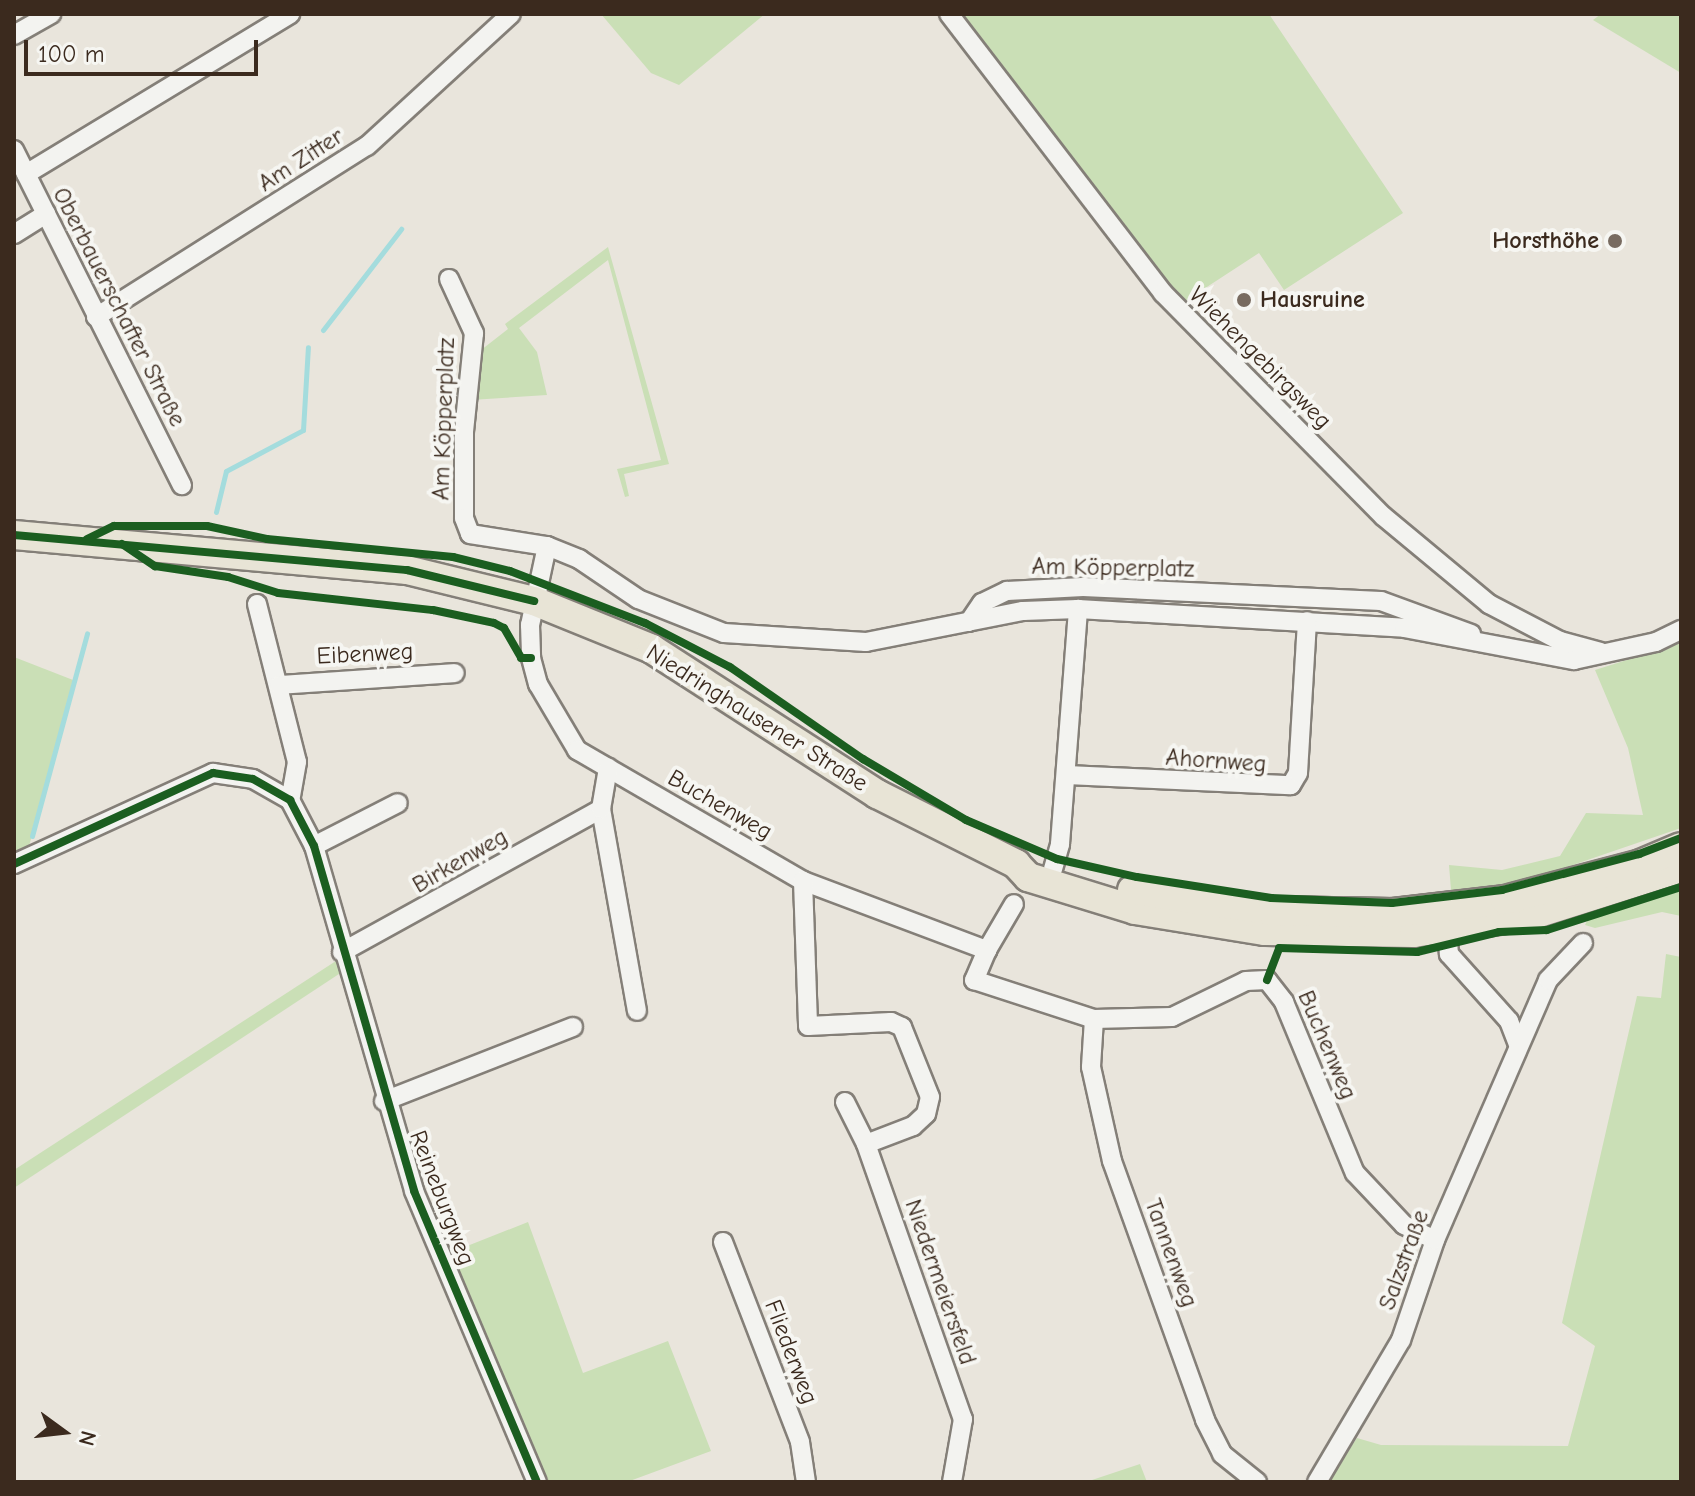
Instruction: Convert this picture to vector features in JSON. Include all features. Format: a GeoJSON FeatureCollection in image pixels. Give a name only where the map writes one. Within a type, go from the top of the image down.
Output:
{"type":"FeatureCollection","features":[{"type":"Feature","properties":{"kind":"main road","name":"Niedringhausener Straße"},"geometry":{"type":"LineString","coordinates":[[14,535],[407,570],[534,601],[652,649],[877,794],[1016,864],[1053,869],[1138,891],[1272,911],[1447,919],[1533,915],[1681,871]]}},
{"type":"Feature","properties":{"kind":"main road","name":"Niedringhausener Straße"},"geometry":{"type":"LineString","coordinates":[[1016,864],[1028,877],[1072,892],[1205,924],[1348,936],[1447,919],[1505,900],[1641,864],[1681,847]]}},
{"type":"Feature","properties":{"kind":"street"},"geometry":{"type":"LineString","coordinates":[[14,35],[51,14]]}},
{"type":"Feature","properties":{"kind":"street"},"geometry":{"type":"LineString","coordinates":[[26,174],[290,14]]}},
{"type":"Feature","properties":{"kind":"street","name":"Am Zitter"},"geometry":{"type":"LineString","coordinates":[[96,317],[367,146],[511,14]]}},
{"type":"Feature","properties":{"kind":"street","name":"Wiehengebirgsweg"},"geometry":{"type":"LineString","coordinates":[[949,14],[1163,293],[1383,516],[1489,604],[1560,641],[1608,654]]}},
{"type":"Feature","properties":{"kind":"street","name":"Oberbauerschafter Straße"},"geometry":{"type":"LineString","coordinates":[[14,150],[182,485]]}},
{"type":"Feature","properties":{"kind":"street"},"geometry":{"type":"LineString","coordinates":[[14,234],[46,214]]}},
{"type":"Feature","properties":{"kind":"street","name":"Am Köpperplatz"},"geometry":{"type":"LineString","coordinates":[[449,279],[474,333],[464,432],[464,518],[470,534],[547,546],[579,559],[638,599],[724,633],[866,642],[969,622],[982,603],[1007,591],[1083,587],[1381,601],[1428,615],[1486,644],[1574,660],[1608,654],[1681,630]]}},
{"type":"Feature","properties":{"kind":"street"},"geometry":{"type":"LineString","coordinates":[[547,546],[530,625],[538,684],[577,750],[608,768],[601,809],[637,1011]]}},
{"type":"Feature","properties":{"kind":"street"},"geometry":{"type":"LineString","coordinates":[[14,864],[213,773],[253,779],[290,800],[297,762],[257,604]]}},
{"type":"Feature","properties":{"kind":"street"},"geometry":{"type":"LineString","coordinates":[[969,622],[1023,611],[1078,609],[1404,628],[1486,644]]}},
{"type":"Feature","properties":{"kind":"street"},"geometry":{"type":"LineString","coordinates":[[1053,869],[1067,775],[1078,609]]}},
{"type":"Feature","properties":{"kind":"street","name":"Ahornweg"},"geometry":{"type":"LineString","coordinates":[[1067,775],[1291,785],[1298,773],[1307,621]]}},
{"type":"Feature","properties":{"kind":"street","name":"Eibenweg"},"geometry":{"type":"LineString","coordinates":[[279,685],[455,673]]}},
{"type":"Feature","properties":{"kind":"street","name":"Buchenweg"},"geometry":{"type":"LineString","coordinates":[[608,768],[803,881],[987,950]]}},
{"type":"Feature","properties":{"kind":"street","name":"Reineburgweg"},"geometry":{"type":"LineString","coordinates":[[290,800],[314,846],[384,1101],[414,1191],[537,1482]]}},
{"type":"Feature","properties":{"kind":"street"},"geometry":{"type":"LineString","coordinates":[[314,846],[398,803]]}},
{"type":"Feature","properties":{"kind":"street","name":"Birkenweg"},"geometry":{"type":"LineString","coordinates":[[342,952],[601,809]]}},
{"type":"Feature","properties":{"kind":"street"},"geometry":{"type":"LineString","coordinates":[[803,881],[808,1026],[891,1022],[902,1027],[930,1097],[926,1114],[913,1126],[866,1144]]}},
{"type":"Feature","properties":{"kind":"street","name":"Buchenweg"},"geometry":{"type":"LineString","coordinates":[[1014,904],[987,950],[974,980],[1094,1019],[1172,1017],[1246,981],[1267,980],[1284,1002],[1355,1173],[1404,1225],[1435,1240]]}},
{"type":"Feature","properties":{"kind":"street"},"geometry":{"type":"LineString","coordinates":[[1447,919],[1449,954],[1509,1021],[1518,1044]]}},
{"type":"Feature","properties":{"kind":"street","name":"Salzstraße"},"geometry":{"type":"LineString","coordinates":[[1317,1482],[1387,1371],[1435,1240],[1548,980],[1583,943]]}},
{"type":"Feature","properties":{"kind":"street","name":"Tannenweg"},"geometry":{"type":"LineString","coordinates":[[1094,1019],[1091,1067],[1112,1161],[1205,1420],[1222,1454],[1257,1482]]}},
{"type":"Feature","properties":{"kind":"street"},"geometry":{"type":"LineString","coordinates":[[384,1101],[573,1027]]}},
{"type":"Feature","properties":{"kind":"street","name":"Niedermeiersfeld"},"geometry":{"type":"LineString","coordinates":[[845,1102],[866,1144],[963,1419],[952,1482]]}},
{"type":"Feature","properties":{"kind":"street","name":"Fliederweg"},"geometry":{"type":"LineString","coordinates":[[723,1242],[800,1442],[806,1482]]}},
{"type":"Feature","properties":{"kind":"green space"},"geometry":{"type":"Polygon","coordinates":[[[601,14],[765,14],[679,85],[651,73],[601,14]]]}},
{"type":"Feature","properties":{"kind":"green space"},"geometry":{"type":"Polygon","coordinates":[[[945,14],[1269,14],[1403,213],[1284,290],[1259,253],[1170,311],[945,14]]]}},
{"type":"Feature","properties":{"kind":"green space"},"geometry":{"type":"Polygon","coordinates":[[[1601,14],[1681,14],[1681,73],[1593,20],[1601,14]]]}},
{"type":"Feature","properties":{"kind":"green space"},"geometry":{"type":"Polygon","coordinates":[[[608,247],[669,464],[624,474],[629,496],[625,497],[617,469],[661,460],[608,260],[519,328],[537,352],[547,395],[471,400],[476,354],[508,329],[505,324],[608,247]]]}},
{"type":"Feature","properties":{"kind":"green space"},"geometry":{"type":"Polygon","coordinates":[[[1681,643],[1681,828],[1526,881],[1451,890],[1449,865],[1502,870],[1560,856],[1586,813],[1643,815],[1628,748],[1595,670],[1681,643]]]}},
{"type":"Feature","properties":{"kind":"green space"},"geometry":{"type":"Polygon","coordinates":[[[14,657],[73,680],[28,850],[14,857],[14,657]]]}},
{"type":"Feature","properties":{"kind":"green space"},"geometry":{"type":"Polygon","coordinates":[[[1681,891],[1681,916],[1662,912],[1595,928],[1585,925],[1589,917],[1681,891]]]}},
{"type":"Feature","properties":{"kind":"green space"},"geometry":{"type":"Polygon","coordinates":[[[1666,954],[1681,957],[1681,1482],[1327,1482],[1357,1438],[1381,1445],[1568,1446],[1595,1346],[1562,1323],[1637,996],[1661,998],[1666,954]]]}},
{"type":"Feature","properties":{"kind":"green space"},"geometry":{"type":"Polygon","coordinates":[[[339,959],[342,972],[14,1188],[14,1170],[339,959]]]}},
{"type":"Feature","properties":{"kind":"green space"},"geometry":{"type":"Polygon","coordinates":[[[528,1222],[583,1373],[668,1341],[711,1451],[627,1482],[544,1482],[447,1254],[528,1222]]]}},
{"type":"Feature","properties":{"kind":"green space"},"geometry":{"type":"Polygon","coordinates":[[[1140,1464],[1147,1482],[1086,1482],[1140,1464]]]}},
{"type":"Feature","properties":{"kind":"waterway"},"geometry":{"type":"LineString","coordinates":[[323,330],[401,229]]}},
{"type":"Feature","properties":{"kind":"waterway"},"geometry":{"type":"LineString","coordinates":[[216,512],[226,471],[303,430],[308,347]]}},
{"type":"Feature","properties":{"kind":"waterway"},"geometry":{"type":"LineString","coordinates":[[32,836],[87,633]]}},
{"type":"Feature","properties":{"kind":"cycle path"},"geometry":{"type":"LineString","coordinates":[[87,539],[114,526],[207,526],[267,539],[453,557],[510,571],[645,623],[730,667],[863,759],[966,820],[1057,859],[1137,877],[1271,898],[1392,903],[1502,890],[1639,854],[1681,838]]}},
{"type":"Feature","properties":{"kind":"cycle path"},"geometry":{"type":"LineString","coordinates":[[14,535],[407,570],[534,601]]}},
{"type":"Feature","properties":{"kind":"cycle path"},"geometry":{"type":"LineString","coordinates":[[122,544],[155,566],[228,577],[278,593],[433,610],[494,623],[504,628],[521,658],[531,658]]}},
{"type":"Feature","properties":{"kind":"cycle path"},"geometry":{"type":"LineString","coordinates":[[14,864],[213,773],[253,779],[290,800],[314,846],[414,1191],[537,1482]]}},
{"type":"Feature","properties":{"kind":"cycle path"},"geometry":{"type":"LineString","coordinates":[[1267,980],[1279,948],[1417,952],[1499,932],[1547,930],[1681,887]]}},
{"type":"Feature","properties":{"kind":"place","name":"Horsthöhe"},"geometry":{"type":"Point","coordinates":[1615,241]}},
{"type":"Feature","properties":{"kind":"place","name":"Hausruine"},"geometry":{"type":"Point","coordinates":[1244,300]}}]}
